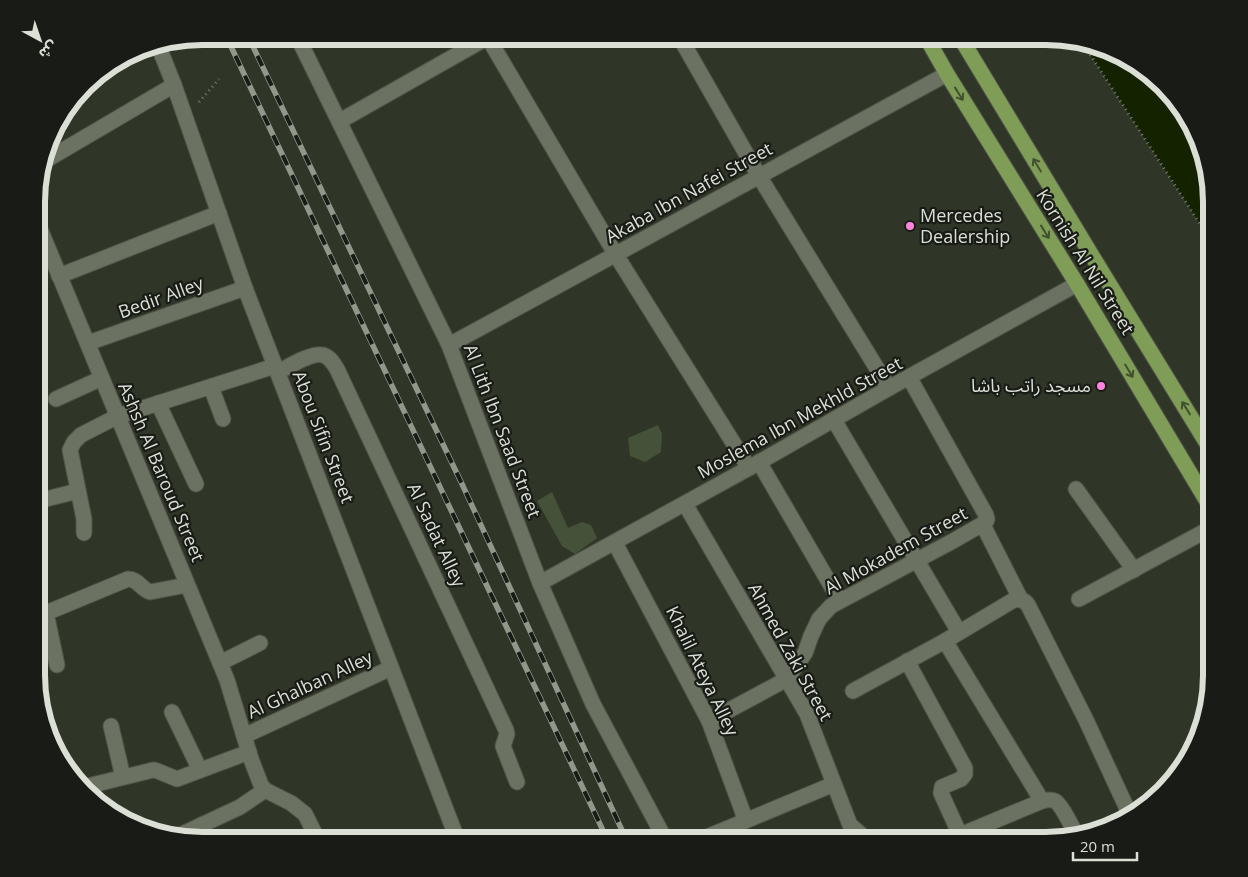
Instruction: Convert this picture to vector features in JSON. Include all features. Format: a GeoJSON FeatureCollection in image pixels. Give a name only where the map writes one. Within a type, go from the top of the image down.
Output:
{"type":"FeatureCollection","features":[{"type":"Feature","properties":{"kind":"highway","name":"Kornish Al Nil Street"},"geometry":{"type":"LineString","coordinates":[[931,45],[946,74],[1077,284],[1203,495]]}},
{"type":"Feature","properties":{"kind":"highway","name":"Kornish Al Nil Street"},"geometry":{"type":"LineString","coordinates":[[965,45],[1203,437]]}},
{"type":"Feature","properties":{"kind":"street","name":"Al Lith Ibn Saad Street"},"geometry":{"type":"LineString","coordinates":[[302,45],[449,345],[540,583],[593,704],[661,832]]}},
{"type":"Feature","properties":{"kind":"street"},"geometry":{"type":"LineString","coordinates":[[340,121],[474,45]]}},
{"type":"Feature","properties":{"kind":"street"},"geometry":{"type":"LineString","coordinates":[[493,45],[616,255],[754,465],[840,601]]}},
{"type":"Feature","properties":{"kind":"street"},"geometry":{"type":"LineString","coordinates":[[684,45],[759,176],[889,388]]}},
{"type":"Feature","properties":{"kind":"street","name":"Abou Sifin Street"},"geometry":{"type":"LineString","coordinates":[[160,51],[186,118],[245,288],[455,832]]}},
{"type":"Feature","properties":{"kind":"street","name":"Akaba Ibn Nafei Street"},"geometry":{"type":"LineString","coordinates":[[449,345],[946,74]]}},
{"type":"Feature","properties":{"kind":"street"},"geometry":{"type":"LineString","coordinates":[[51,157],[174,85]]}},
{"type":"Feature","properties":{"kind":"street"},"geometry":{"type":"LineString","coordinates":[[59,276],[219,212]]}},
{"type":"Feature","properties":{"kind":"street","name":"Ashsh Al Baroud Street"},"geometry":{"type":"LineString","coordinates":[[45,242],[227,680],[249,752],[261,785],[265,790]]}},
{"type":"Feature","properties":{"kind":"street"},"geometry":{"type":"LineString","coordinates":[[45,258],[50,254]]}},
{"type":"Feature","properties":{"kind":"street","name":"Moslema Ibn Mekhld Street"},"geometry":{"type":"LineString","coordinates":[[540,583],[1077,284]]}},
{"type":"Feature","properties":{"kind":"street","name":"Bedir Alley"},"geometry":{"type":"LineString","coordinates":[[88,344],[245,288]]}},
{"type":"Feature","properties":{"kind":"street","name":"Al Sadat Alley"},"geometry":{"type":"LineString","coordinates":[[84,534],[84,519],[70,450],[74,442],[81,435],[118,416],[276,369],[313,356],[323,356],[332,361],[508,734],[503,746],[517,782]]}},
{"type":"Feature","properties":{"kind":"street"},"geometry":{"type":"LineString","coordinates":[[56,399],[102,378]]}},
{"type":"Feature","properties":{"kind":"street","name":"Al Mokadem Street"},"geometry":{"type":"LineString","coordinates":[[787,679],[805,654],[819,619],[831,606],[986,522],[986,516],[909,378]]}},
{"type":"Feature","properties":{"kind":"street"},"geometry":{"type":"LineString","coordinates":[[211,387],[223,419]]}},
{"type":"Feature","properties":{"kind":"street"},"geometry":{"type":"LineString","coordinates":[[158,403],[196,484]]}},
{"type":"Feature","properties":{"kind":"street"},"geometry":{"type":"LineString","coordinates":[[834,420],[958,632]]}},
{"type":"Feature","properties":{"kind":"street"},"geometry":{"type":"LineString","coordinates":[[1076,489],[1134,570]]}},
{"type":"Feature","properties":{"kind":"street"},"geometry":{"type":"LineString","coordinates":[[45,499],[78,491]]}},
{"type":"Feature","properties":{"kind":"street","name":"Ahmed Zaki Street"},"geometry":{"type":"LineString","coordinates":[[684,504],[807,714],[850,826],[857,832]]}},
{"type":"Feature","properties":{"kind":"street"},"geometry":{"type":"LineString","coordinates":[[983,525],[1021,600],[1026,603],[1032,614],[1086,720],[1127,809]]}},
{"type":"Feature","properties":{"kind":"street"},"geometry":{"type":"LineString","coordinates":[[1079,599],[1203,532]]}},
{"type":"Feature","properties":{"kind":"street","name":"Khalil Ateya Alley"},"geometry":{"type":"LineString","coordinates":[[615,542],[709,721],[745,821]]}},
{"type":"Feature","properties":{"kind":"street"},"geometry":{"type":"LineString","coordinates":[[45,611],[128,579],[134,580],[150,592],[188,585]]}},
{"type":"Feature","properties":{"kind":"street"},"geometry":{"type":"LineString","coordinates":[[853,691],[1012,601],[1021,600]]}},
{"type":"Feature","properties":{"kind":"street"},"geometry":{"type":"LineString","coordinates":[[45,623],[57,665]]}},
{"type":"Feature","properties":{"kind":"street"},"geometry":{"type":"LineString","coordinates":[[945,640],[1042,801]]}},
{"type":"Feature","properties":{"kind":"street"},"geometry":{"type":"LineString","coordinates":[[220,663],[260,643]]}},
{"type":"Feature","properties":{"kind":"street"},"geometry":{"type":"LineString","coordinates":[[907,661],[965,768],[966,774],[942,787],[941,793],[951,832]]}},
{"type":"Feature","properties":{"kind":"street","name":"Al Ghalban Alley"},"geometry":{"type":"LineString","coordinates":[[244,736],[391,668]]}},
{"type":"Feature","properties":{"kind":"street"},"geometry":{"type":"LineString","coordinates":[[709,721],[787,679]]}},
{"type":"Feature","properties":{"kind":"street"},"geometry":{"type":"LineString","coordinates":[[172,712],[200,770]]}},
{"type":"Feature","properties":{"kind":"street"},"geometry":{"type":"LineString","coordinates":[[111,726],[123,777]]}},
{"type":"Feature","properties":{"kind":"street"},"geometry":{"type":"LineString","coordinates":[[90,785],[155,770],[176,779],[249,752]]}},
{"type":"Feature","properties":{"kind":"street"},"geometry":{"type":"LineString","coordinates":[[719,832],[834,784]]}},
{"type":"Feature","properties":{"kind":"street"},"geometry":{"type":"LineString","coordinates":[[189,831],[240,808],[265,790],[291,803],[305,814],[314,832]]}},
{"type":"Feature","properties":{"kind":"street"},"geometry":{"type":"LineString","coordinates":[[967,832],[1042,801],[1050,800],[1056,801],[1073,829]]}},
{"type":"Feature","properties":{"kind":"street"},"geometry":{"type":"LineString","coordinates":[[201,826],[203,832]]}},
{"type":"Feature","properties":{"kind":"path"},"geometry":{"type":"LineString","coordinates":[[1088,51],[1203,229]]}},
{"type":"Feature","properties":{"kind":"path"},"geometry":{"type":"LineString","coordinates":[[186,118],[219,79]]}},
{"type":"Feature","properties":{"kind":"shaded area"},"geometry":{"type":"Polygon","coordinates":[[[1088,51],[1124,66],[1141,78],[1157,91],[1176,115],[1187,133],[1198,162],[1203,192],[1203,229],[1088,51]]]}},
{"type":"Feature","properties":{"kind":"shaded area"},"geometry":{"type":"Polygon","coordinates":[[[658,425],[662,434],[661,452],[645,462],[630,456],[628,438],[658,425]]]}},
{"type":"Feature","properties":{"kind":"shaded area"},"geometry":{"type":"Polygon","coordinates":[[[552,492],[568,528],[582,522],[591,525],[597,538],[575,554],[562,546],[537,501],[552,492]]]}},
{"type":"Feature","properties":{"kind":"railway"},"geometry":{"type":"LineString","coordinates":[[230,45],[604,832]]}},
{"type":"Feature","properties":{"kind":"railway"},"geometry":{"type":"LineString","coordinates":[[252,45],[462,484],[623,832]]}},
{"type":"Feature","properties":{"kind":"place","name":"Mercedes Dealership"},"geometry":{"type":"Point","coordinates":[910,226]}},
{"type":"Feature","properties":{"kind":"place","name":"مسجد راتب باشا"},"geometry":{"type":"Point","coordinates":[1101,386]}}]}
